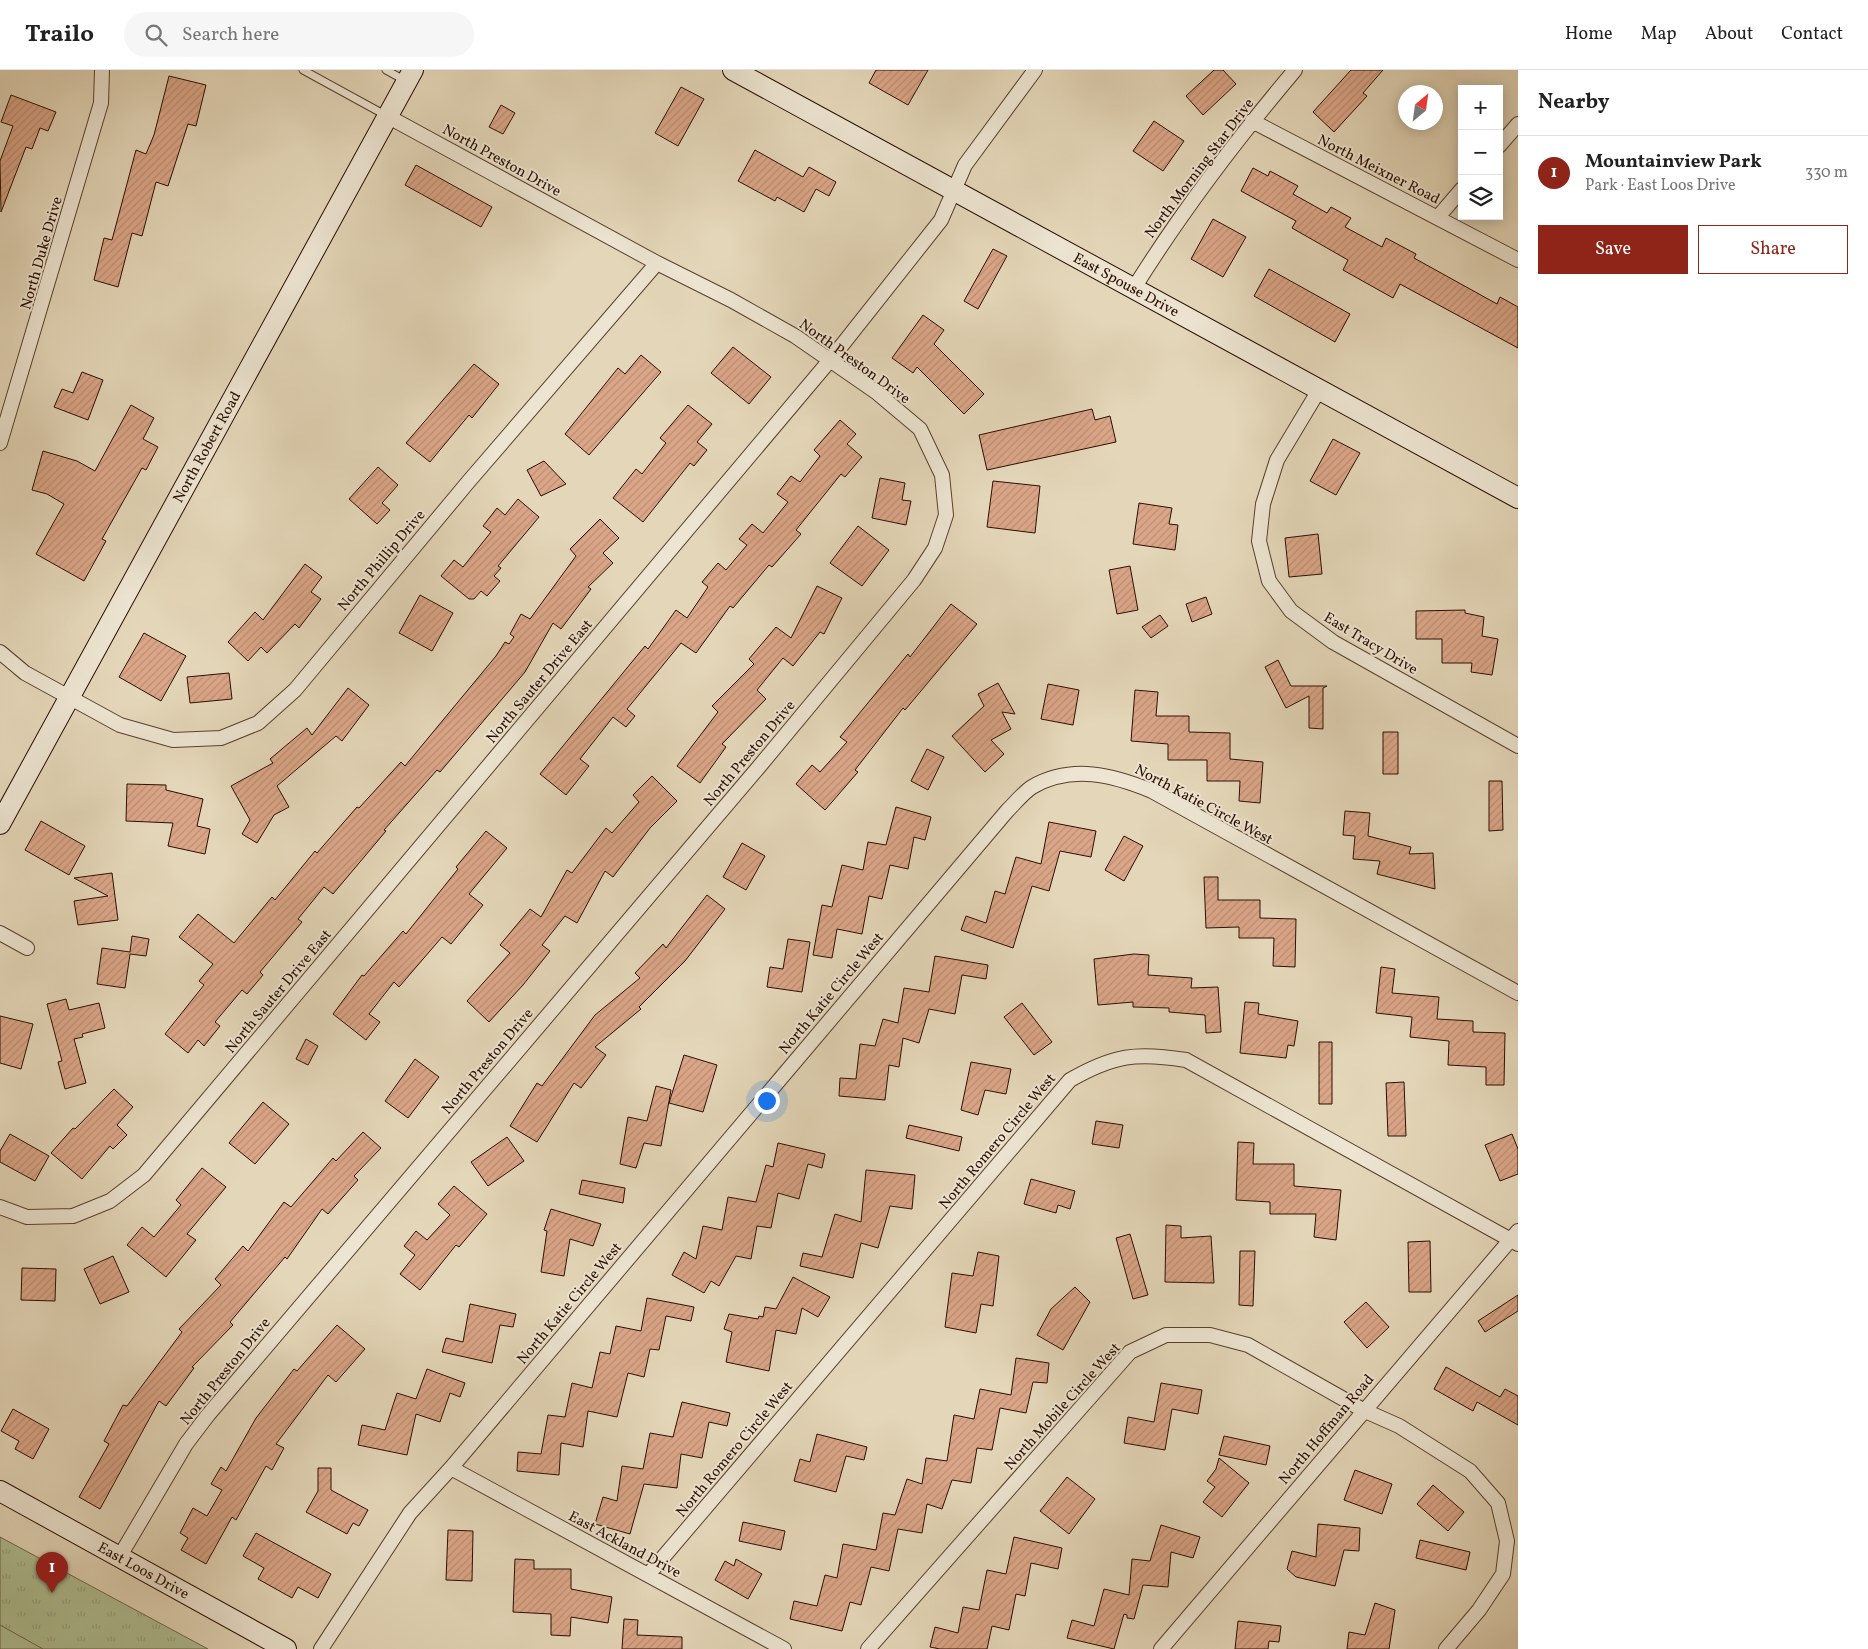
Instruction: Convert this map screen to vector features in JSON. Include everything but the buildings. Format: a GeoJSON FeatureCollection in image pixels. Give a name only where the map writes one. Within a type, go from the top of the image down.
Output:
{"type":"FeatureCollection","features":[{"type":"Feature","properties":{"kind":"street","name":"North Duke Drive"},"geometry":{"type":"LineString","coordinates":[[0,444],[101,103],[102,70]]}},
{"type":"Feature","properties":{"kind":"street","name":"East Spouse Drive"},"geometry":{"type":"LineString","coordinates":[[733,70],[1518,498]]}},
{"type":"Feature","properties":{"kind":"street","name":"North Sauter Drive East"},"geometry":{"type":"LineString","coordinates":[[0,1208],[27,1217],[73,1216],[110,1200],[144,1175],[831,360],[941,220],[965,165],[1035,70]]}},
{"type":"Feature","properties":{"kind":"street","name":"North Morning Star Drive"},"geometry":{"type":"LineString","coordinates":[[1134,288],[1192,199],[1252,121],[1295,70]]}},
{"type":"Feature","properties":{"kind":"street","name":"North Robert Road"},"geometry":{"type":"LineString","coordinates":[[0,824],[410,75]]}},
{"type":"Feature","properties":{"kind":"street","name":"North Preston Drive"},"geometry":{"type":"LineString","coordinates":[[120,1556],[186,1444],[208,1415],[758,768],[914,580],[935,548],[946,515],[942,475],[920,430],[876,392],[795,336],[387,116]]}},
{"type":"Feature","properties":{"kind":"street","name":"North Meixner Road"},"geometry":{"type":"LineString","coordinates":[[1252,121],[1518,260]]}},
{"type":"Feature","properties":{"kind":"street"},"geometry":{"type":"LineString","coordinates":[[1503,141],[1518,124]]}},
{"type":"Feature","properties":{"kind":"street"},"geometry":{"type":"LineString","coordinates":[[1438,218],[1458,194]]}},
{"type":"Feature","properties":{"kind":"street","name":"North Phillip Drive"},"geometry":{"type":"LineString","coordinates":[[70,698],[120,724],[173,740],[221,738],[258,723],[295,690],[469,480],[657,263]]}},
{"type":"Feature","properties":{"kind":"street","name":"East Tracy Drive"},"geometry":{"type":"LineString","coordinates":[[1319,390],[1276,460],[1263,504],[1259,541],[1269,581],[1291,611],[1333,642],[1518,746]]}},
{"type":"Feature","properties":{"kind":"street"},"geometry":{"type":"LineString","coordinates":[[0,652],[25,673],[70,698]]}},
{"type":"Feature","properties":{"kind":"street","name":"North Katie Circle West"},"geometry":{"type":"LineString","coordinates":[[321,1649],[410,1513],[451,1468],[1007,811],[1032,788],[1061,776],[1090,774],[1120,778],[1152,791],[1518,993]]}},
{"type":"Feature","properties":{"kind":"street"},"geometry":{"type":"LineString","coordinates":[[0,933],[27,948]]}},
{"type":"Feature","properties":{"kind":"street","name":"North Romero Circle West"},"geometry":{"type":"LineString","coordinates":[[648,1575],[1070,1080],[1098,1064],[1120,1057],[1155,1055],[1186,1060],[1516,1238]]}},
{"type":"Feature","properties":{"kind":"street","name":"North Hoffman Road"},"geometry":{"type":"LineString","coordinates":[[1161,1649],[1363,1410],[1516,1238]]}},
{"type":"Feature","properties":{"kind":"street","name":"North Mobile Circle West"},"geometry":{"type":"LineString","coordinates":[[868,1649],[1130,1352],[1166,1334],[1210,1335],[1248,1345],[1363,1410],[1399,1426],[1470,1470],[1498,1503],[1507,1541],[1503,1574],[1479,1610],[1446,1649]]}},
{"type":"Feature","properties":{"kind":"street","name":"East Ackland Drive"},"geometry":{"type":"LineString","coordinates":[[451,1468],[784,1649]]}},
{"type":"Feature","properties":{"kind":"street","name":"East Loos Drive"},"geometry":{"type":"LineString","coordinates":[[0,1491],[286,1649]]}},
{"type":"Feature","properties":{"kind":"lane"},"geometry":{"type":"LineString","coordinates":[[302,70],[387,116]]}},
{"type":"Feature","properties":{"kind":"lane"},"geometry":{"type":"LineString","coordinates":[[386,70],[410,75]]}},
{"type":"Feature","properties":{"kind":"green space"},"geometry":{"type":"Polygon","coordinates":[[[0,1537],[208,1649],[0,1649],[0,1537]]]}},
{"type":"Feature","properties":{"kind":"green space"},"geometry":{"type":"Polygon","coordinates":[[[0,1625],[43,1649],[0,1649],[0,1625]]]}},
{"type":"Feature","properties":{"kind":"place","name":"Mountainview Park"},"geometry":{"type":"Point","coordinates":[52,1593]}}]}
